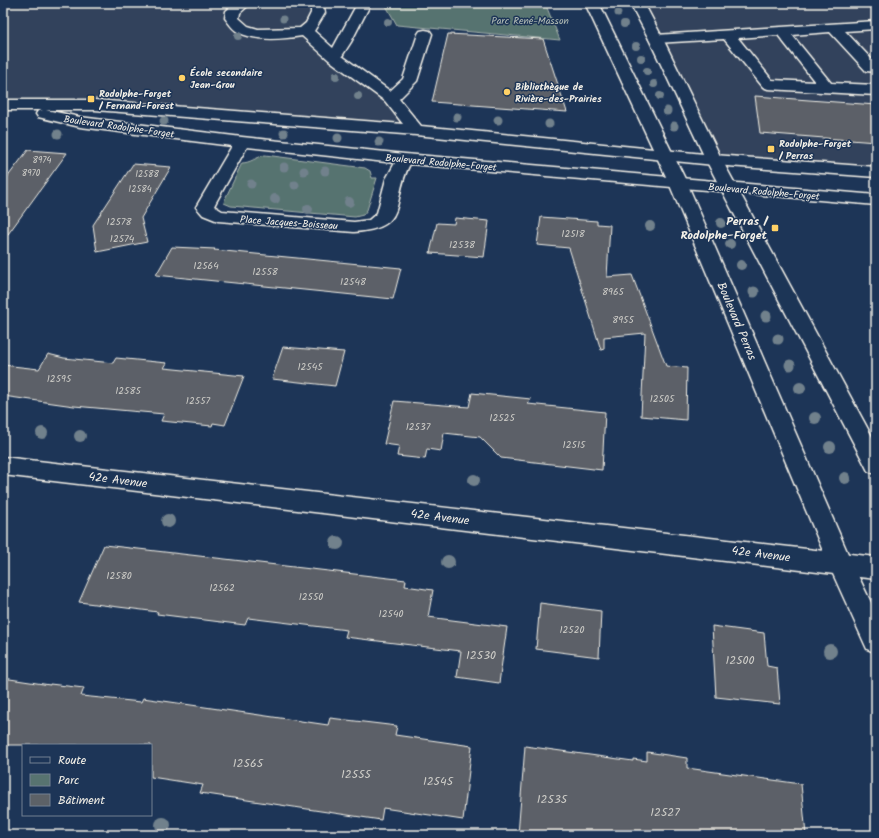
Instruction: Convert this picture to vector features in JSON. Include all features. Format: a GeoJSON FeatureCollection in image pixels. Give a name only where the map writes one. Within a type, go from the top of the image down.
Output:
{"type":"FeatureCollection","features":[{"type":"Feature","properties":{"kind":"street"},"geometry":{"type":"LineString","coordinates":[[244,3],[233,12],[232,18],[235,24],[254,33],[268,34],[305,31],[311,26],[318,13],[317,7],[312,3]]}},
{"type":"Feature","properties":{"kind":"street","name":"Boulevard Perras"},"geometry":{"type":"LineString","coordinates":[[592,3],[678,183],[840,563],[876,641]]}},
{"type":"Feature","properties":{"kind":"street"},"geometry":{"type":"LineString","coordinates":[[637,3],[656,39],[714,160],[876,465]]}},
{"type":"Feature","properties":{"kind":"street"},"geometry":{"type":"LineString","coordinates":[[334,57],[344,42],[362,7]]}},
{"type":"Feature","properties":{"kind":"street"},"geometry":{"type":"LineString","coordinates":[[656,39],[876,25]]}},
{"type":"Feature","properties":{"kind":"street"},"geometry":{"type":"LineString","coordinates":[[834,28],[874,70]]}},
{"type":"Feature","properties":{"kind":"street"},"geometry":{"type":"LineString","coordinates":[[305,31],[334,57],[390,98],[416,130]]}},
{"type":"Feature","properties":{"kind":"street"},"geometry":{"type":"LineString","coordinates":[[782,31],[827,88]]}},
{"type":"Feature","properties":{"kind":"street"},"geometry":{"type":"LineString","coordinates":[[390,98],[410,81],[425,34]]}},
{"type":"Feature","properties":{"kind":"street"},"geometry":{"type":"LineString","coordinates":[[728,35],[768,84],[876,90]]}},
{"type":"Feature","properties":{"kind":"street","name":"Boulevard Rodolphe-Forget"},"geometry":{"type":"LineString","coordinates":[[5,108],[95,105],[416,130],[714,160],[876,172]]}},
{"type":"Feature","properties":{"kind":"street","name":"Boulevard Rodolphe-Forget"},"geometry":{"type":"LineString","coordinates":[[5,108],[80,122],[242,142],[405,159],[876,200]]}},
{"type":"Feature","properties":{"kind":"street","name":"Place Jacques-Boisseau"},"geometry":{"type":"LineString","coordinates":[[242,142],[207,202],[206,207],[209,212],[218,216],[354,228],[366,227],[375,224],[387,215],[396,177],[405,159]]}},
{"type":"Feature","properties":{"kind":"street","name":"42e Avenue"},"geometry":{"type":"LineString","coordinates":[[3,466],[876,568]]}},
{"type":"Feature","properties":{"kind":"shaded area","name":"École secondaire Jean-Grou"},"geometry":{"type":"Polygon","coordinates":[[[3,3],[311,3],[305,31],[390,98],[416,130],[95,105],[3,105],[3,3]]]}},
{"type":"Feature","properties":{"kind":"shaded area"},"geometry":{"type":"Polygon","coordinates":[[[635,3],[876,3],[876,172],[714,160],[635,3]]]}},
{"type":"Feature","properties":{"kind":"green space","name":"Parc René-Masson"},"geometry":{"type":"Polygon","coordinates":[[[378,3],[545,3],[560,40],[397,25],[385,4],[378,3]]]}},
{"type":"Feature","properties":{"kind":"green space"},"geometry":{"type":"Polygon","coordinates":[[[265,155],[365,168],[370,171],[372,178],[377,178],[367,210],[363,215],[355,217],[231,206],[224,203],[242,163],[265,155]]]}},
{"type":"Feature","properties":{"kind":"building"},"geometry":{"type":"Polygon","coordinates":[[[448,34],[543,39],[567,112],[432,102],[448,34]]]}},
{"type":"Feature","properties":{"kind":"building"},"geometry":{"type":"Polygon","coordinates":[[[755,96],[876,105],[876,142],[760,133],[755,96]]]}},
{"type":"Feature","properties":{"kind":"building"},"geometry":{"type":"Polygon","coordinates":[[[28,150],[67,153],[3,241],[3,183],[28,150]]]}},
{"type":"Feature","properties":{"kind":"building"},"geometry":{"type":"Polygon","coordinates":[[[133,164],[171,167],[141,218],[147,242],[97,252],[93,225],[133,164]]]}},
{"type":"Feature","properties":{"kind":"building"},"geometry":{"type":"Polygon","coordinates":[[[541,217],[597,221],[597,224],[610,225],[607,277],[632,275],[666,366],[687,368],[686,420],[641,416],[645,333],[604,337],[604,349],[601,350],[569,248],[537,245],[541,217]]]}},
{"type":"Feature","properties":{"kind":"building"},"geometry":{"type":"Polygon","coordinates":[[[455,218],[489,221],[484,257],[430,253],[437,223],[454,224],[455,218]]]}},
{"type":"Feature","properties":{"kind":"building"},"geometry":{"type":"Polygon","coordinates":[[[172,247],[215,249],[214,250],[401,268],[393,299],[156,275],[172,247]]]}},
{"type":"Feature","properties":{"kind":"building"},"geometry":{"type":"Polygon","coordinates":[[[283,347],[344,352],[335,386],[272,379],[283,347]]]}},
{"type":"Feature","properties":{"kind":"building"},"geometry":{"type":"Polygon","coordinates":[[[48,354],[64,358],[113,363],[116,358],[167,363],[164,368],[244,376],[225,425],[213,423],[212,426],[161,421],[164,414],[74,406],[3,396],[3,365],[39,369],[48,354]]]}},
{"type":"Feature","properties":{"kind":"building"},"geometry":{"type":"Polygon","coordinates":[[[472,393],[531,399],[528,404],[605,412],[602,470],[501,458],[480,437],[444,433],[441,451],[427,449],[425,459],[397,456],[399,446],[384,444],[394,401],[469,407],[472,393]]]}},
{"type":"Feature","properties":{"kind":"building"},"geometry":{"type":"Polygon","coordinates":[[[104,545],[406,580],[405,586],[433,590],[428,617],[507,627],[499,683],[457,677],[461,651],[345,637],[347,630],[248,618],[245,625],[79,602],[104,545]]]}},
{"type":"Feature","properties":{"kind":"building"},"geometry":{"type":"Polygon","coordinates":[[[540,603],[601,611],[599,657],[536,649],[540,603]]]}},
{"type":"Feature","properties":{"kind":"building"},"geometry":{"type":"Polygon","coordinates":[[[712,626],[764,633],[767,666],[777,668],[780,704],[716,697],[712,626]]]}},
{"type":"Feature","properties":{"kind":"building"},"geometry":{"type":"Polygon","coordinates":[[[3,678],[84,688],[81,696],[141,702],[143,698],[328,725],[330,718],[397,726],[395,735],[472,746],[463,820],[383,808],[381,820],[200,793],[203,785],[152,777],[152,744],[3,745],[3,678]]]}},
{"type":"Feature","properties":{"kind":"building"},"geometry":{"type":"Polygon","coordinates":[[[525,746],[633,761],[633,759],[647,761],[647,752],[687,758],[687,768],[801,784],[806,835],[518,835],[525,746]]]}},
{"type":"Feature","properties":{"kind":"place","name":"École secondaire Jean-Grou"},"geometry":{"type":"Point","coordinates":[182,78]}},
{"type":"Feature","properties":{"kind":"place","name":"Bibliothèque de Rivière-des-Prairies"},"geometry":{"type":"Point","coordinates":[507,92]}},
{"type":"Feature","properties":{"kind":"place","name":"Rodolphe-Forget / Fernand-Forest"},"geometry":{"type":"Point","coordinates":[91,99]}},
{"type":"Feature","properties":{"kind":"place","name":"Rodolphe-Forget / Perras"},"geometry":{"type":"Point","coordinates":[771,149]}},
{"type":"Feature","properties":{"kind":"place","name":"Perras / Rodolphe-Forget"},"geometry":{"type":"Point","coordinates":[775,228]}}]}
